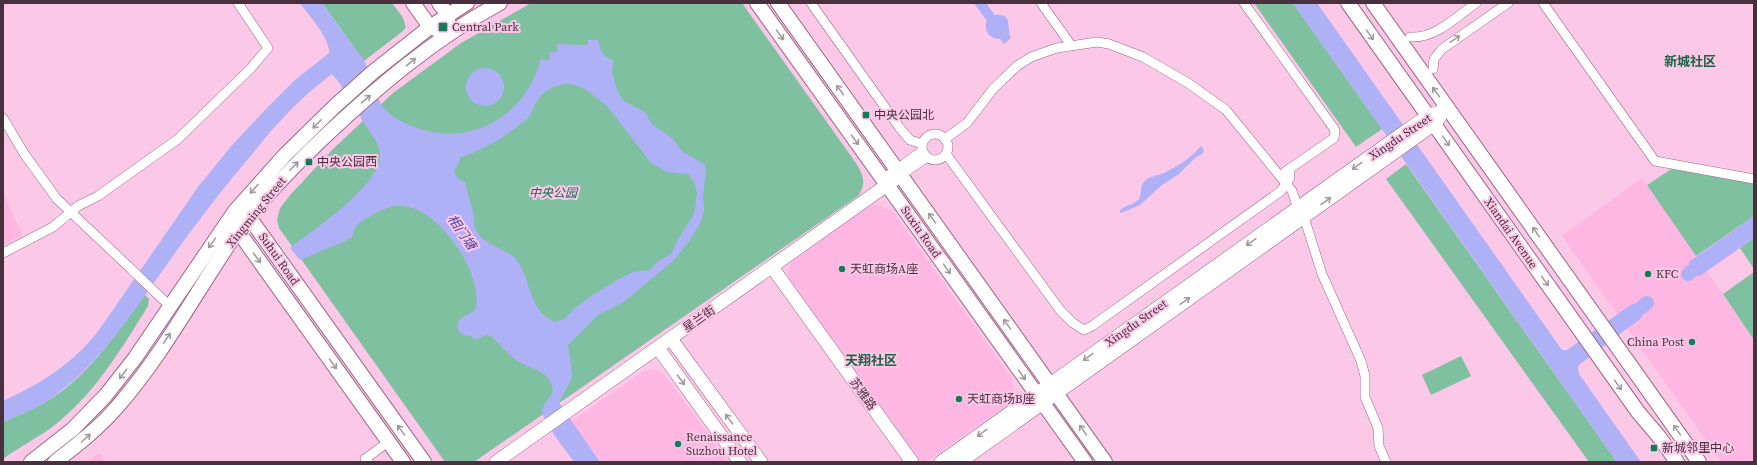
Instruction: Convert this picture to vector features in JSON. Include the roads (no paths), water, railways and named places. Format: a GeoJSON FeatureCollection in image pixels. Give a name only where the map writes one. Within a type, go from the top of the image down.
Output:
{"type":"FeatureCollection","features":[{"type":"Feature","properties":{"kind":"main road"},"geometry":{"type":"LineString","coordinates":[[413,3],[430,27],[449,34],[448,15],[439,3]]}},
{"type":"Feature","properties":{"kind":"main road","name":"Xingming Street"},"geometry":{"type":"LineString","coordinates":[[31,462],[73,428],[106,395],[135,358],[235,212],[284,156],[373,72],[430,27],[466,3]]}},
{"type":"Feature","properties":{"kind":"main road","name":"Xingming Street"},"geometry":{"type":"LineString","coordinates":[[55,462],[82,442],[99,426],[132,388],[238,231],[292,168],[351,111],[380,87],[449,34],[500,3]]}},
{"type":"Feature","properties":{"kind":"main road","name":"Suxiu Road"},"geometry":{"type":"LineString","coordinates":[[757,3],[1085,462]]}},
{"type":"Feature","properties":{"kind":"main road","name":"Suxiu Road"},"geometry":{"type":"LineString","coordinates":[[778,3],[1105,462]]}},
{"type":"Feature","properties":{"kind":"main road","name":"Xiandai Avenue"},"geometry":{"type":"LineString","coordinates":[[1348,3],[1638,412],[1660,438],[1677,462]]}},
{"type":"Feature","properties":{"kind":"main road","name":"Xiandai Avenue"},"geometry":{"type":"LineString","coordinates":[[1372,3],[1699,462]]}},
{"type":"Feature","properties":{"kind":"main road","name":"Xingdu Street"},"geometry":{"type":"LineString","coordinates":[[960,462],[1053,388],[1448,108]]}},
{"type":"Feature","properties":{"kind":"main road","name":"星兰街"},"geometry":{"type":"LineString","coordinates":[[496,462],[572,410],[772,267],[899,172]]}},
{"type":"Feature","properties":{"kind":"main road"},"geometry":{"type":"LineString","coordinates":[[235,212],[249,217]]}},
{"type":"Feature","properties":{"kind":"main road","name":"Suhui Road"},"geometry":{"type":"LineString","coordinates":[[235,212],[238,231],[403,462]]}},
{"type":"Feature","properties":{"kind":"main road","name":"Suhui Road"},"geometry":{"type":"LineString","coordinates":[[249,217],[424,462]]}},
{"type":"Feature","properties":{"kind":"main road","name":"苏雅路"},"geometry":{"type":"LineString","coordinates":[[772,267],[912,462]]}},
{"type":"Feature","properties":{"kind":"main road"},"geometry":{"type":"LineString","coordinates":[[671,339],[760,462]]}},
{"type":"Feature","properties":{"kind":"main road"},"geometry":{"type":"LineString","coordinates":[[658,348],[740,462]]}},
{"type":"Feature","properties":{"kind":"main road","name":"Xingdu Street"},"geometry":{"type":"LineString","coordinates":[[941,462],[1039,399]]}},
{"type":"Feature","properties":{"kind":"street"},"geometry":{"type":"LineString","coordinates":[[3,253],[53,227],[71,212],[110,188],[178,139],[250,68],[268,48],[238,3]]}},
{"type":"Feature","properties":{"kind":"street"},"geometry":{"type":"LineString","coordinates":[[811,3],[899,127],[910,140],[937,160],[946,154]]}},
{"type":"Feature","properties":{"kind":"street"},"geometry":{"type":"LineString","coordinates":[[1041,3],[1071,45]]}},
{"type":"Feature","properties":{"kind":"street"},"geometry":{"type":"LineString","coordinates":[[1244,3],[1335,130],[1334,138],[1280,175]]}},
{"type":"Feature","properties":{"kind":"street"},"geometry":{"type":"LineString","coordinates":[[1410,37],[1419,38],[1434,33],[1476,3]]}},
{"type":"Feature","properties":{"kind":"street"},"geometry":{"type":"LineString","coordinates":[[1433,69],[1434,59],[1442,49],[1508,3]]}},
{"type":"Feature","properties":{"kind":"street"},"geometry":{"type":"LineString","coordinates":[[1543,3],[1655,161],[1754,179]]}},
{"type":"Feature","properties":{"kind":"street"},"geometry":{"type":"LineString","coordinates":[[945,139],[967,123],[993,89],[1026,59],[1071,45],[1097,42],[1109,44],[1143,57],[1173,73],[1226,110],[1292,191],[1301,212],[1322,274],[1361,361],[1365,376],[1365,397],[1378,428],[1379,446],[1386,462]]}},
{"type":"Feature","properties":{"kind":"street"},"geometry":{"type":"LineString","coordinates":[[3,118],[25,155],[57,199],[170,306]]}},
{"type":"Feature","properties":{"kind":"street"},"geometry":{"type":"LineString","coordinates":[[899,172],[924,151],[926,138],[932,135],[939,135],[945,139],[947,145],[946,154],[1060,310],[1073,323],[1084,330],[1092,326],[1281,191],[1290,178],[1289,168]]}},
{"type":"Feature","properties":{"kind":"street"},"geometry":{"type":"LineString","coordinates":[[368,462],[365,459],[388,442]]}},
{"type":"Feature","properties":{"kind":"water","name":"相门塘"},"geometry":{"type":"Polygon","coordinates":[[[300,3],[322,3],[365,62],[380,103],[386,111],[398,120],[417,128],[438,133],[458,133],[477,129],[494,122],[510,110],[523,96],[534,79],[541,59],[549,61],[550,52],[557,52],[557,44],[588,45],[588,40],[598,40],[603,53],[614,61],[612,73],[618,93],[624,101],[645,112],[652,124],[672,138],[682,151],[704,164],[706,170],[703,196],[704,210],[701,222],[688,243],[674,260],[624,302],[598,315],[568,345],[572,378],[560,400],[560,404],[600,462],[574,462],[550,428],[542,410],[553,391],[548,378],[544,374],[516,360],[491,336],[487,335],[474,340],[471,336],[461,334],[459,332],[458,323],[460,319],[472,313],[476,307],[476,292],[472,275],[464,257],[453,241],[440,226],[425,214],[410,207],[391,207],[373,214],[362,221],[355,228],[350,239],[300,260],[290,248],[329,219],[358,193],[369,180],[377,167],[380,155],[376,141],[352,102],[332,74],[300,101],[262,142],[194,227],[114,338],[87,368],[51,399],[31,410],[3,422],[3,401],[45,379],[81,351],[101,327],[198,187],[233,144],[295,80],[329,53],[329,48],[323,34],[300,3]],[[572,84],[551,88],[539,98],[527,119],[496,141],[461,157],[454,172],[458,179],[465,182],[474,214],[477,232],[486,241],[514,257],[523,271],[535,304],[546,317],[555,322],[564,319],[575,308],[594,294],[619,279],[633,272],[650,270],[658,261],[671,254],[694,214],[697,194],[694,182],[688,174],[667,172],[651,163],[608,107],[587,90],[572,84]]]}},
{"type":"Feature","properties":{"kind":"water"},"geometry":{"type":"Polygon","coordinates":[[[974,3],[986,3],[995,15],[1005,16],[1008,22],[1011,38],[1004,44],[1000,39],[990,36],[986,28],[987,21],[974,3]]]}},
{"type":"Feature","properties":{"kind":"water"},"geometry":{"type":"Polygon","coordinates":[[[1293,3],[1317,3],[1562,350],[1567,350],[1632,304],[1636,303],[1642,307],[1643,315],[1640,319],[1578,367],[1579,374],[1641,462],[1617,462],[1293,3]]]}},
{"type":"Feature","properties":{"kind":"water"},"geometry":{"type":"Polygon","coordinates":[[[481,68],[489,68],[496,71],[501,76],[504,87],[501,98],[496,103],[489,106],[481,106],[474,103],[469,98],[466,91],[466,83],[469,76],[474,71],[481,68]]]}},
{"type":"Feature","properties":{"kind":"water"},"geometry":{"type":"Polygon","coordinates":[[[1201,146],[1204,150],[1203,153],[1195,158],[1179,174],[1162,185],[1140,205],[1121,213],[1119,212],[1139,199],[1143,184],[1146,180],[1179,165],[1189,158],[1201,146]]]}},
{"type":"Feature","properties":{"kind":"water"},"geometry":{"type":"Polygon","coordinates":[[[1754,216],[1754,238],[1700,276],[1695,276],[1691,273],[1688,267],[1690,261],[1754,216]]]}},
{"type":"Feature","properties":{"kind":"waterway"},"geometry":{"type":"LineString","coordinates":[[1642,307],[1647,303]]}},
{"type":"Feature","properties":{"kind":"place","name":"Central Park"},"geometry":{"type":"Point","coordinates":[443,27]}},
{"type":"Feature","properties":{"kind":"place","name":"中央公园北"},"geometry":{"type":"Point","coordinates":[866,115]}},
{"type":"Feature","properties":{"kind":"place","name":"中央公园西"},"geometry":{"type":"Point","coordinates":[309,162]}},
{"type":"Feature","properties":{"kind":"place","name":"天虹商场A座"},"geometry":{"type":"Point","coordinates":[842,269]}},
{"type":"Feature","properties":{"kind":"place","name":"KFC"},"geometry":{"type":"Point","coordinates":[1648,274]}},
{"type":"Feature","properties":{"kind":"place","name":"China Post"},"geometry":{"type":"Point","coordinates":[1692,342]}},
{"type":"Feature","properties":{"kind":"place","name":"天虹商场B座"},"geometry":{"type":"Point","coordinates":[959,399]}},
{"type":"Feature","properties":{"kind":"place","name":"Renaissance Suzhou Hotel"},"geometry":{"type":"Point","coordinates":[678,444]}},
{"type":"Feature","properties":{"kind":"place","name":"新城邻里中心"},"geometry":{"type":"Point","coordinates":[1654,448]}},
{"type":"Feature","properties":{"kind":"district","name":"新城社区"},"geometry":{"type":"Point","coordinates":[1690,61]}},
{"type":"Feature","properties":{"kind":"district","name":"天翔社区"},"geometry":{"type":"Point","coordinates":[871,360]}},
{"type":"Feature","properties":{"kind":"park label","name":"中央公园"},"geometry":{"type":"Point","coordinates":[553,193]}}]}
